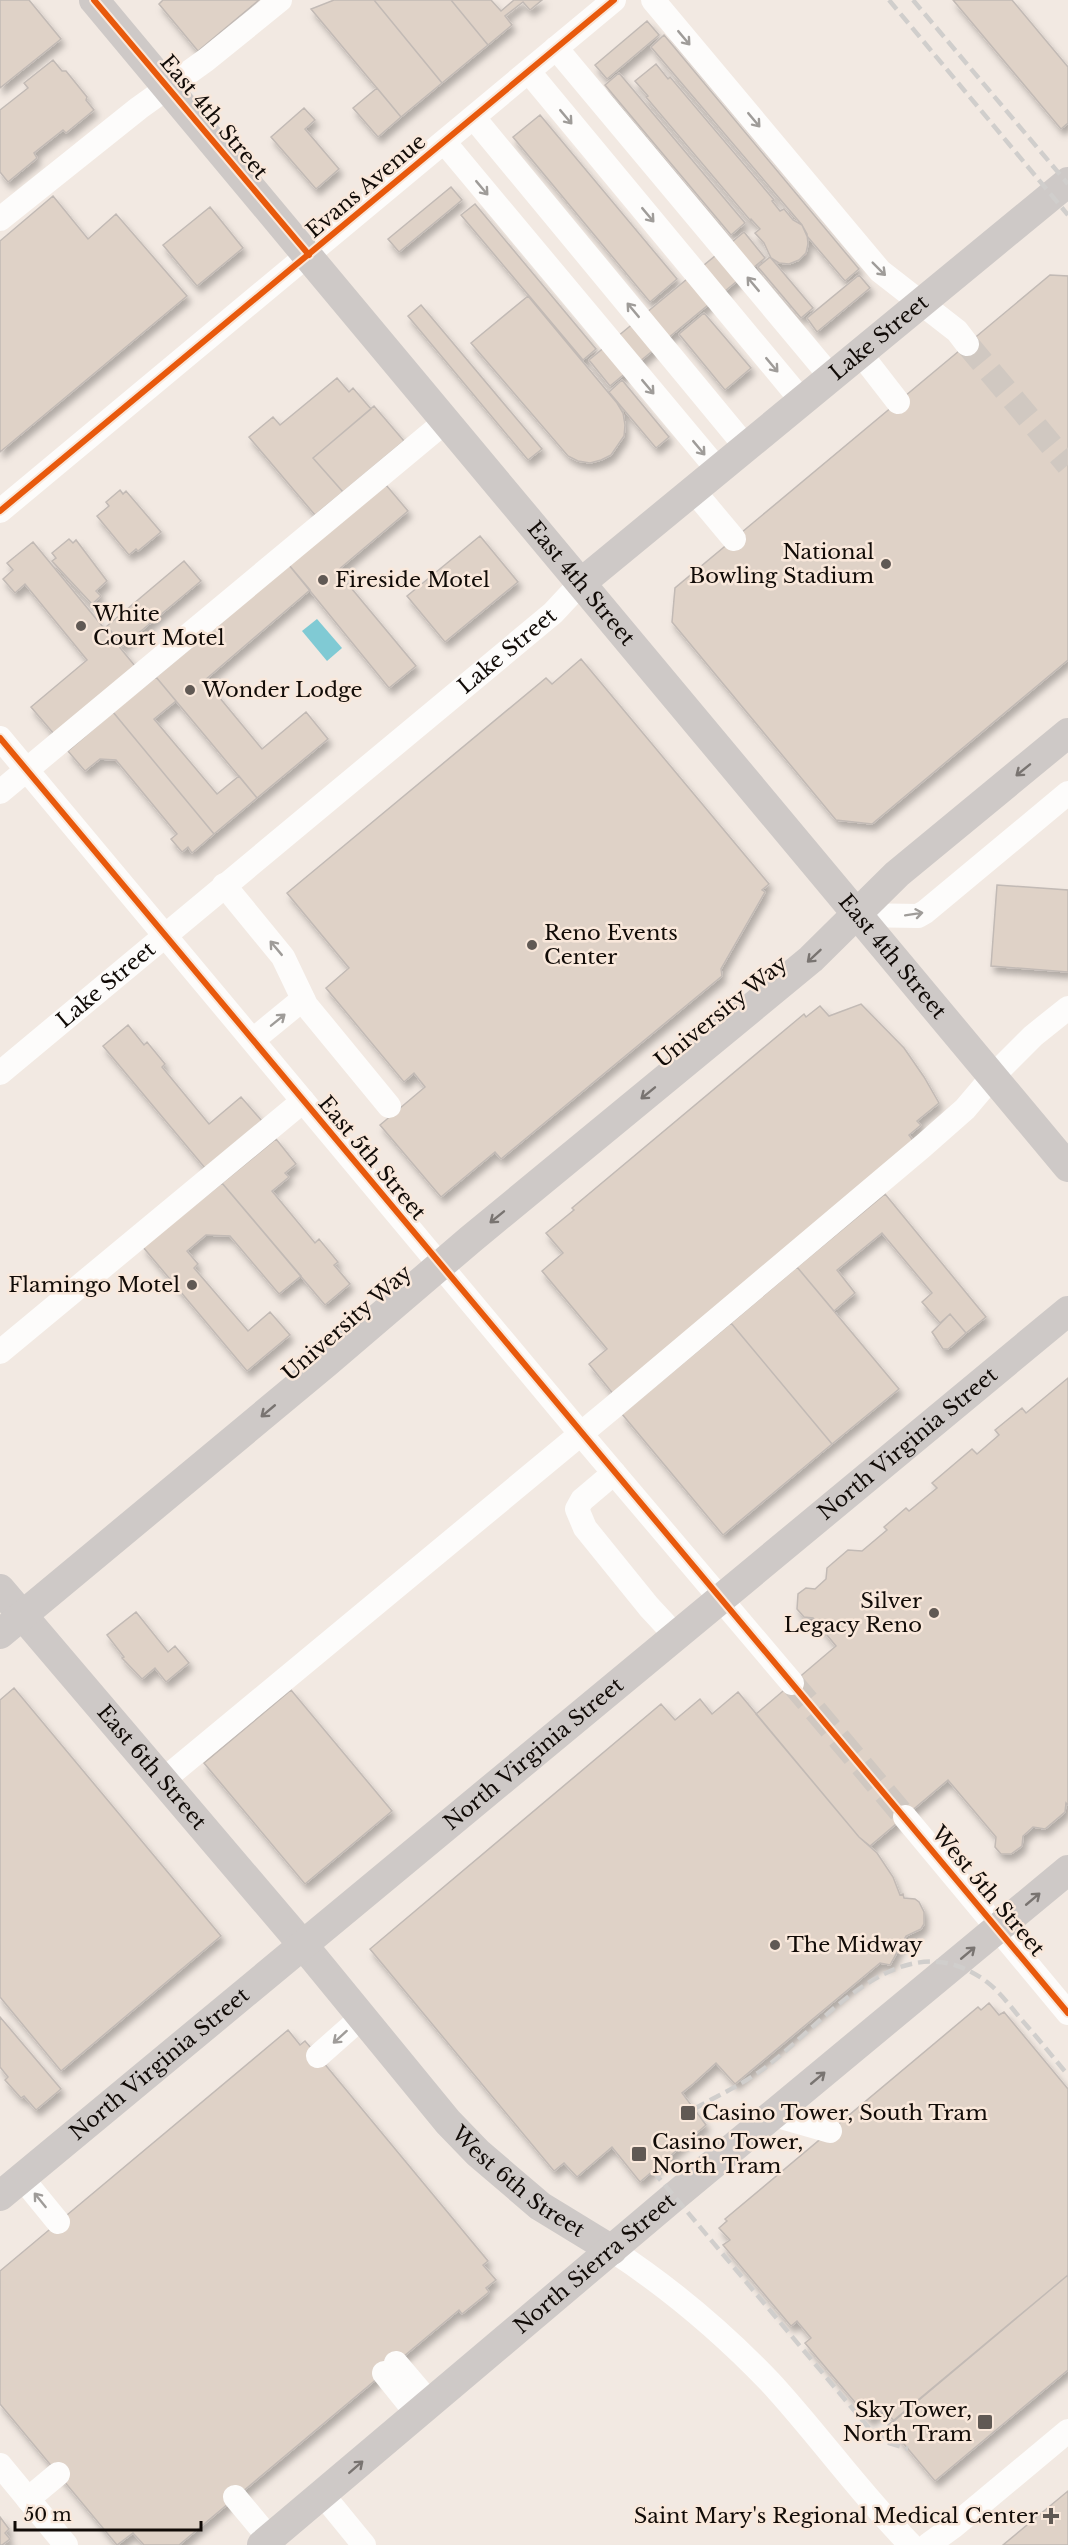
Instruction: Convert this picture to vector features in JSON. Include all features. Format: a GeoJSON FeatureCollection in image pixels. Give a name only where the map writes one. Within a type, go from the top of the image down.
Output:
{"type":"FeatureCollection","features":[{"type":"Feature","properties":{"kind":"main road","name":"East 4th Street"},"geometry":{"type":"LineString","coordinates":[[94,0],[1068,1167]]}},
{"type":"Feature","properties":{"kind":"main road","name":"Lake Street"},"geometry":{"type":"LineString","coordinates":[[581,584],[1068,182]]}},
{"type":"Feature","properties":{"kind":"main road","name":"University Way"},"geometry":{"type":"LineString","coordinates":[[11,1625],[440,1265],[811,959],[905,867],[1068,733]]}},
{"type":"Feature","properties":{"kind":"main road","name":"North Virginia Street"},"geometry":{"type":"LineString","coordinates":[[11,2187],[1068,1311]]}},
{"type":"Feature","properties":{"kind":"main road","name":"East 6th Street"},"geometry":{"type":"LineString","coordinates":[[0,1590],[11,1625],[162,1781],[303,1945]]}},
{"type":"Feature","properties":{"kind":"main road","name":"North Sierra Street"},"geometry":{"type":"LineString","coordinates":[[266,2542],[1068,1870]]}},
{"type":"Feature","properties":{"kind":"main road","name":"West 6th Street"},"geometry":{"type":"LineString","coordinates":[[303,1945],[425,2095],[478,2152],[540,2206],[612,2250]]}},
{"type":"Feature","properties":{"kind":"street"},"geometry":{"type":"LineString","coordinates":[[0,219],[280,0]]}},
{"type":"Feature","properties":{"kind":"street"},"geometry":{"type":"LineString","coordinates":[[653,0],[880,271],[957,331],[968,344]]}},
{"type":"Feature","properties":{"kind":"street","name":"Evans Avenue"},"geometry":{"type":"LineString","coordinates":[[0,510],[445,143],[612,1]]}},
{"type":"Feature","properties":{"kind":"street"},"geometry":{"type":"LineString","coordinates":[[556,48],[831,377]]}},
{"type":"Feature","properties":{"kind":"street"},"geometry":{"type":"LineString","coordinates":[[529,72],[802,401]]}},
{"type":"Feature","properties":{"kind":"street"},"geometry":{"type":"LineString","coordinates":[[474,118],[746,447]]}},
{"type":"Feature","properties":{"kind":"street"},"geometry":{"type":"LineString","coordinates":[[445,143],[718,470]]}},
{"type":"Feature","properties":{"kind":"street"},"geometry":{"type":"LineString","coordinates":[[860,353],[898,402]]}},
{"type":"Feature","properties":{"kind":"street"},"geometry":{"type":"LineString","coordinates":[[0,792],[446,422]]}},
{"type":"Feature","properties":{"kind":"street"},"geometry":{"type":"LineString","coordinates":[[693,490],[734,539]]}},
{"type":"Feature","properties":{"kind":"street","name":"Lake Street"},"geometry":{"type":"LineString","coordinates":[[0,1073],[164,934],[553,614],[581,584]]}},
{"type":"Feature","properties":{"kind":"street","name":"East 5th Street"},"geometry":{"type":"LineString","coordinates":[[0,738],[581,1434],[721,1598]]}},
{"type":"Feature","properties":{"kind":"street"},"geometry":{"type":"LineString","coordinates":[[856,915],[918,915],[925,912],[1068,793]]}},
{"type":"Feature","properties":{"kind":"street"},"geometry":{"type":"LineString","coordinates":[[224,885],[283,957],[303,999],[389,1106]]}},
{"type":"Feature","properties":{"kind":"street"},"geometry":{"type":"LineString","coordinates":[[253,1040],[303,999]]}},
{"type":"Feature","properties":{"kind":"street"},"geometry":{"type":"LineString","coordinates":[[162,1781],[581,1434],[965,1109],[993,1076],[1033,1036],[1068,1008]]}},
{"type":"Feature","properties":{"kind":"street"},"geometry":{"type":"LineString","coordinates":[[0,1352],[303,1101]]}},
{"type":"Feature","properties":{"kind":"street"},"geometry":{"type":"LineString","coordinates":[[614,1473],[582,1500],[577,1509],[578,1518],[649,1607],[675,1635]]}},
{"type":"Feature","properties":{"kind":"street"},"geometry":{"type":"LineString","coordinates":[[721,1598],[792,1683]]}},
{"type":"Feature","properties":{"kind":"street","name":"West 5th Street"},"geometry":{"type":"LineString","coordinates":[[905,1817],[1068,2013]]}},
{"type":"Feature","properties":{"kind":"street"},"geometry":{"type":"LineString","coordinates":[[318,2056],[362,2017]]}},
{"type":"Feature","properties":{"kind":"street"},"geometry":{"type":"LineString","coordinates":[[774,2115],[830,2131]]}},
{"type":"Feature","properties":{"kind":"street"},"geometry":{"type":"LineString","coordinates":[[11,2187],[58,2222]]}},
{"type":"Feature","properties":{"kind":"street","name":"West 6th Street"},"geometry":{"type":"LineString","coordinates":[[612,2250],[682,2299],[769,2382],[880,2515],[911,2545]]}},
{"type":"Feature","properties":{"kind":"street"},"geometry":{"type":"LineString","coordinates":[[390,2368],[424,2409]]}},
{"type":"Feature","properties":{"kind":"street"},"geometry":{"type":"LineString","coordinates":[[928,2545],[1068,2431]]}},
{"type":"Feature","properties":{"kind":"street"},"geometry":{"type":"LineString","coordinates":[[1,2470],[66,2545]]}},
{"type":"Feature","properties":{"kind":"street"},"geometry":{"type":"LineString","coordinates":[[28,2499],[58,2474]]}},
{"type":"Feature","properties":{"kind":"street"},"geometry":{"type":"LineString","coordinates":[[323,2495],[364,2545]]}},
{"type":"Feature","properties":{"kind":"street"},"geometry":{"type":"LineString","coordinates":[[236,2498],[266,2542]]}},
{"type":"Feature","properties":{"kind":"water"},"geometry":{"type":"Polygon","coordinates":[[[317,619],[342,648],[327,661],[302,631],[317,619]]]}},
{"type":"Feature","properties":{"kind":"building"},"geometry":{"type":"Polygon","coordinates":[[[0,0],[29,0],[61,39],[0,88],[0,0]]]}},
{"type":"Feature","properties":{"kind":"building"},"geometry":{"type":"Polygon","coordinates":[[[163,0],[259,0],[198,51],[159,4],[163,0]]]}},
{"type":"Feature","properties":{"kind":"building"},"geometry":{"type":"Polygon","coordinates":[[[334,0],[374,0],[442,83],[401,117],[311,9],[334,0]]]}},
{"type":"Feature","properties":{"kind":"building"},"geometry":{"type":"Polygon","coordinates":[[[374,0],[451,0],[488,45],[442,83],[374,0]]]}},
{"type":"Feature","properties":{"kind":"building"},"geometry":{"type":"Polygon","coordinates":[[[451,0],[491,0],[501,11],[514,0],[542,0],[530,10],[523,2],[505,16],[512,25],[488,45],[451,0]]]}},
{"type":"Feature","properties":{"kind":"building"},"geometry":{"type":"Polygon","coordinates":[[[953,0],[1012,0],[1068,67],[1068,123],[1061,129],[953,0]]]}},
{"type":"Feature","properties":{"kind":"building"},"geometry":{"type":"Polygon","coordinates":[[[647,21],[659,35],[607,79],[595,65],[647,21]]]}},
{"type":"Feature","properties":{"kind":"building"},"geometry":{"type":"Polygon","coordinates":[[[664,35],[859,269],[845,281],[807,236],[802,225],[651,47],[664,35]]]}},
{"type":"Feature","properties":{"kind":"building"},"geometry":{"type":"Polygon","coordinates":[[[53,60],[62,71],[66,71],[87,97],[86,100],[94,110],[66,133],[63,130],[34,153],[37,158],[8,182],[0,172],[0,110],[28,88],[24,83],[53,60]]]}},
{"type":"Feature","properties":{"kind":"building"},"geometry":{"type":"Polygon","coordinates":[[[656,64],[668,79],[670,77],[774,200],[772,201],[780,211],[784,209],[793,220],[802,225],[807,234],[808,244],[806,253],[799,260],[789,264],[779,263],[771,258],[764,243],[755,233],[760,229],[646,97],[648,96],[635,81],[656,64]]]}},
{"type":"Feature","properties":{"kind":"building"},"geometry":{"type":"Polygon","coordinates":[[[619,73],[745,223],[731,235],[605,85],[619,73]]]}},
{"type":"Feature","properties":{"kind":"building"},"geometry":{"type":"Polygon","coordinates":[[[377,88],[401,117],[378,137],[353,108],[377,88]]]}},
{"type":"Feature","properties":{"kind":"building"},"geometry":{"type":"Polygon","coordinates":[[[304,108],[315,120],[305,129],[339,169],[316,189],[271,137],[304,108]]]}},
{"type":"Feature","properties":{"kind":"building"},"geometry":{"type":"Polygon","coordinates":[[[540,115],[677,279],[650,302],[513,137],[540,115]]]}},
{"type":"Feature","properties":{"kind":"building"},"geometry":{"type":"Polygon","coordinates":[[[451,187],[462,200],[399,252],[388,239],[451,187]]]}},
{"type":"Feature","properties":{"kind":"building"},"geometry":{"type":"Polygon","coordinates":[[[53,196],[88,239],[116,214],[187,296],[0,452],[0,241],[53,196]]]}},
{"type":"Feature","properties":{"kind":"building"},"geometry":{"type":"Polygon","coordinates":[[[475,204],[596,349],[583,360],[461,215],[475,204]]]}},
{"type":"Feature","properties":{"kind":"building"},"geometry":{"type":"Polygon","coordinates":[[[210,207],[243,248],[197,286],[163,245],[210,207]]]}},
{"type":"Feature","properties":{"kind":"building"},"geometry":{"type":"Polygon","coordinates":[[[744,232],[765,258],[610,386],[589,360],[744,232]]]}},
{"type":"Feature","properties":{"kind":"building"},"geometry":{"type":"Polygon","coordinates":[[[770,257],[813,308],[801,318],[758,267],[770,257]]]}},
{"type":"Feature","properties":{"kind":"building"},"geometry":{"type":"Polygon","coordinates":[[[859,275],[870,288],[817,332],[807,318],[859,275]]]}},
{"type":"Feature","properties":{"kind":"building","name":"National Bowling Stadium"},"geometry":{"type":"Polygon","coordinates":[[[1050,275],[1068,276],[1068,660],[872,824],[836,820],[672,622],[675,588],[1050,275]]]}},
{"type":"Feature","properties":{"kind":"building"},"geometry":{"type":"Polygon","coordinates":[[[528,296],[623,413],[624,436],[611,455],[601,460],[590,463],[568,456],[471,343],[528,296]]]}},
{"type":"Feature","properties":{"kind":"building"},"geometry":{"type":"Polygon","coordinates":[[[421,305],[542,449],[528,460],[408,316],[421,305]]]}},
{"type":"Feature","properties":{"kind":"building"},"geometry":{"type":"Polygon","coordinates":[[[704,313],[751,368],[725,390],[679,334],[704,313]]]}},
{"type":"Feature","properties":{"kind":"building"},"geometry":{"type":"Polygon","coordinates":[[[337,378],[349,392],[353,388],[371,409],[313,458],[343,492],[315,515],[249,437],[273,417],[280,425],[337,378]]]}},
{"type":"Feature","properties":{"kind":"building"},"geometry":{"type":"Polygon","coordinates":[[[622,380],[669,437],[656,448],[609,392],[622,380]]]}},
{"type":"Feature","properties":{"kind":"building"},"geometry":{"type":"Polygon","coordinates":[[[374,406],[404,441],[343,492],[313,458],[374,406]]]}},
{"type":"Feature","properties":{"kind":"building","name":"Fireside Motel"},"geometry":{"type":"Polygon","coordinates":[[[386,485],[408,511],[337,571],[416,666],[389,688],[289,565],[386,485]]]}},
{"type":"Feature","properties":{"kind":"building"},"geometry":{"type":"Polygon","coordinates":[[[120,490],[123,494],[126,491],[161,532],[138,551],[136,549],[129,555],[97,516],[109,506],[106,502],[120,490]]]}},
{"type":"Feature","properties":{"kind":"building"},"geometry":{"type":"Polygon","coordinates":[[[480,536],[518,582],[445,642],[407,596],[480,536]]]}},
{"type":"Feature","properties":{"kind":"building"},"geometry":{"type":"Polygon","coordinates":[[[69,539],[73,543],[76,540],[107,581],[96,591],[101,596],[92,604],[52,561],[56,558],[52,553],[69,539]]]}},
{"type":"Feature","properties":{"kind":"building","name":"White Court Motel"},"geometry":{"type":"Polygon","coordinates":[[[33,542],[135,666],[54,734],[31,707],[87,660],[25,584],[15,593],[3,579],[13,570],[7,563],[33,542]]]}},
{"type":"Feature","properties":{"kind":"building"},"geometry":{"type":"Polygon","coordinates":[[[184,561],[201,581],[123,646],[107,626],[184,561]]]}},
{"type":"Feature","properties":{"kind":"building","name":"Wonder Lodge"},"geometry":{"type":"Polygon","coordinates":[[[289,565],[310,590],[205,680],[262,749],[306,712],[328,739],[257,798],[156,677],[289,565]]]}},
{"type":"Feature","properties":{"kind":"building","name":"Reno Events Center"},"geometry":{"type":"Polygon","coordinates":[[[581,659],[769,884],[762,890],[765,892],[721,969],[722,976],[501,1159],[495,1152],[441,1197],[380,1125],[425,1087],[414,1073],[404,1082],[326,988],[349,968],[287,893],[546,678],[552,684],[581,659]]]}},
{"type":"Feature","properties":{"kind":"building"},"geometry":{"type":"Polygon","coordinates":[[[156,677],[176,701],[154,719],[217,794],[239,776],[257,798],[214,834],[113,712],[156,677]]]}},
{"type":"Feature","properties":{"kind":"building"},"geometry":{"type":"Polygon","coordinates":[[[113,712],[214,834],[192,853],[188,847],[182,852],[171,839],[177,834],[116,760],[100,759],[85,771],[68,751],[113,712]]]}},
{"type":"Feature","properties":{"kind":"building"},"geometry":{"type":"Polygon","coordinates":[[[997,885],[1068,890],[1068,972],[991,966],[997,885]]]}},
{"type":"Feature","properties":{"kind":"building"},"geometry":{"type":"Polygon","coordinates":[[[861,1004],[904,1048],[939,1103],[917,1121],[921,1125],[909,1135],[915,1143],[614,1395],[589,1364],[607,1349],[542,1271],[563,1253],[546,1233],[574,1210],[572,1208],[804,1014],[806,1017],[820,1006],[829,1016],[861,1004]]]}},
{"type":"Feature","properties":{"kind":"building"},"geometry":{"type":"Polygon","coordinates":[[[128,1025],[144,1045],[147,1042],[165,1064],[162,1067],[209,1124],[241,1097],[262,1121],[205,1168],[103,1046],[128,1025]]]}},
{"type":"Feature","properties":{"kind":"building"},"geometry":{"type":"Polygon","coordinates":[[[276,1139],[296,1164],[285,1173],[289,1177],[272,1191],[315,1243],[319,1239],[338,1262],[334,1265],[350,1284],[325,1305],[222,1183],[276,1139]]]}},
{"type":"Feature","properties":{"kind":"building","name":"Flamingo Motel"},"geometry":{"type":"Polygon","coordinates":[[[222,1183],[301,1276],[279,1294],[230,1236],[206,1235],[187,1251],[198,1264],[194,1268],[248,1331],[270,1312],[290,1335],[247,1371],[143,1247],[222,1183]]]}},
{"type":"Feature","properties":{"kind":"building"},"geometry":{"type":"Polygon","coordinates":[[[885,1194],[986,1317],[966,1333],[950,1314],[940,1323],[922,1302],[932,1293],[882,1233],[837,1270],[855,1293],[834,1311],[797,1267],[885,1194]]]}},
{"type":"Feature","properties":{"kind":"building"},"geometry":{"type":"Polygon","coordinates":[[[797,1267],[899,1389],[832,1444],[731,1323],[797,1267]]]}},
{"type":"Feature","properties":{"kind":"building"},"geometry":{"type":"Polygon","coordinates":[[[950,1314],[966,1333],[948,1349],[943,1349],[932,1332],[950,1314]]]}},
{"type":"Feature","properties":{"kind":"building"},"geometry":{"type":"Polygon","coordinates":[[[731,1323],[832,1444],[723,1535],[622,1414],[731,1323]]]}},
{"type":"Feature","properties":{"kind":"building","name":"Silver Legacy Reno"},"geometry":{"type":"Polygon","coordinates":[[[1068,1378],[1068,1805],[1066,1803],[1065,1812],[1045,1829],[1033,1827],[1023,1836],[1022,1846],[1011,1854],[1001,1854],[995,1847],[996,1837],[948,1780],[870,1846],[859,1837],[756,1714],[836,1646],[813,1618],[804,1617],[797,1609],[798,1594],[806,1588],[815,1589],[826,1579],[827,1568],[848,1550],[862,1551],[887,1530],[884,1527],[906,1508],[909,1511],[937,1488],[932,1483],[972,1449],[977,1454],[999,1435],[995,1430],[1022,1408],[1026,1413],[1068,1378]]]}},
{"type":"Feature","properties":{"kind":"building"},"geometry":{"type":"Polygon","coordinates":[[[136,1612],[168,1652],[175,1646],[189,1663],[166,1682],[155,1668],[142,1679],[122,1658],[124,1657],[107,1635],[136,1612]]]}},
{"type":"Feature","properties":{"kind":"building"},"geometry":{"type":"Polygon","coordinates":[[[14,1688],[221,1936],[61,2071],[0,1997],[0,1700],[14,1688]]]}},
{"type":"Feature","properties":{"kind":"building"},"geometry":{"type":"Polygon","coordinates":[[[291,1690],[392,1811],[305,1884],[204,1763],[291,1690]]]}},
{"type":"Feature","properties":{"kind":"building"},"geometry":{"type":"Polygon","coordinates":[[[738,1692],[859,1837],[877,1853],[893,1877],[900,1895],[903,1894],[904,1898],[915,1899],[919,1902],[924,1912],[924,1924],[921,1929],[906,1936],[890,1965],[880,1963],[735,2084],[716,2063],[682,2093],[706,2125],[640,2182],[612,2147],[577,2177],[564,2163],[554,2171],[370,1949],[661,1704],[675,1720],[700,1699],[712,1714],[738,1692]]]}},
{"type":"Feature","properties":{"kind":"building"},"geometry":{"type":"Polygon","coordinates":[[[989,2003],[999,2015],[1004,2012],[1068,2089],[1068,2275],[894,2421],[884,2409],[870,2420],[805,2343],[811,2338],[797,2321],[791,2326],[723,2245],[730,2240],[719,2228],[727,2221],[725,2219],[978,2007],[981,2010],[989,2003]]]}},
{"type":"Feature","properties":{"kind":"building"},"geometry":{"type":"Polygon","coordinates":[[[0,2017],[61,2089],[36,2110],[24,2096],[21,2098],[5,2080],[8,2077],[0,2067],[0,2017]]]}},
{"type":"Feature","properties":{"kind":"building"},"geometry":{"type":"Polygon","coordinates":[[[288,2030],[300,2045],[305,2041],[318,2056],[488,2261],[483,2265],[496,2280],[486,2288],[489,2292],[462,2314],[459,2310],[179,2545],[144,2545],[133,2533],[117,2545],[0,2404],[0,2271],[288,2030]]]}},
{"type":"Feature","properties":{"kind":"building"},"geometry":{"type":"Polygon","coordinates":[[[1068,2275],[1068,2370],[935,2481],[888,2425],[1068,2275]]]}},
{"type":"Feature","properties":{"kind":"building","name":"Saint Mary's Regional Medical Center"},"geometry":{"type":"Polygon","coordinates":[[[1068,2491],[1068,2545],[1003,2545],[1068,2491]]]}},
{"type":"Feature","properties":{"kind":"building"},"geometry":{"type":"Polygon","coordinates":[[[0,2517],[9,2529],[5,2533],[10,2539],[2,2545],[0,2545],[0,2517]]]}},
{"type":"Feature","properties":{"kind":"tunnel"},"geometry":{"type":"LineString","coordinates":[[967,344],[1068,465]]}},
{"type":"Feature","properties":{"kind":"tunnel"},"geometry":{"type":"LineString","coordinates":[[792,1683],[905,1817]]}},
{"type":"Feature","properties":{"kind":"railway"},"geometry":{"type":"LineString","coordinates":[[889,0],[1068,215]]}},
{"type":"Feature","properties":{"kind":"railway"},"geometry":{"type":"LineString","coordinates":[[913,0],[1068,184]]}},
{"type":"Feature","properties":{"kind":"railway"},"geometry":{"type":"LineString","coordinates":[[694,2109],[762,2070],[866,1984],[895,1969],[924,1962],[955,1965],[987,1982],[1005,1999],[1068,2075]]}},
{"type":"Feature","properties":{"kind":"railway"},"geometry":{"type":"LineString","coordinates":[[653,2171],[868,2427],[889,2443],[908,2449]]}},
{"type":"Feature","properties":{"kind":"cycle path"},"geometry":{"type":"LineString","coordinates":[[94,0],[309,255]]}},
{"type":"Feature","properties":{"kind":"cycle path"},"geometry":{"type":"LineString","coordinates":[[0,511],[614,0]]}},
{"type":"Feature","properties":{"kind":"cycle path"},"geometry":{"type":"LineString","coordinates":[[0,738],[1068,2013]]}},
{"type":"Feature","properties":{"kind":"place","name":"National Bowling Stadium"},"geometry":{"type":"Point","coordinates":[886,564]}},
{"type":"Feature","properties":{"kind":"place","name":"Fireside Motel"},"geometry":{"type":"Point","coordinates":[323,580]}},
{"type":"Feature","properties":{"kind":"place","name":"White Court Motel"},"geometry":{"type":"Point","coordinates":[81,626]}},
{"type":"Feature","properties":{"kind":"place","name":"Wonder Lodge"},"geometry":{"type":"Point","coordinates":[190,690]}},
{"type":"Feature","properties":{"kind":"place","name":"Reno Events Center"},"geometry":{"type":"Point","coordinates":[532,945]}},
{"type":"Feature","properties":{"kind":"place","name":"Flamingo Motel"},"geometry":{"type":"Point","coordinates":[192,1285]}},
{"type":"Feature","properties":{"kind":"place","name":"Silver Legacy Reno"},"geometry":{"type":"Point","coordinates":[934,1613]}},
{"type":"Feature","properties":{"kind":"place","name":"The Midway"},"geometry":{"type":"Point","coordinates":[775,1945]}},
{"type":"Feature","properties":{"kind":"place","name":"Casino Tower, South Tram"},"geometry":{"type":"Point","coordinates":[688,2113]}},
{"type":"Feature","properties":{"kind":"place","name":"Casino Tower, North Tram"},"geometry":{"type":"Point","coordinates":[639,2154]}},
{"type":"Feature","properties":{"kind":"place","name":"Sky Tower, North Tram"},"geometry":{"type":"Point","coordinates":[985,2422]}},
{"type":"Feature","properties":{"kind":"place","name":"Saint Mary's Regional Medical Center"},"geometry":{"type":"Point","coordinates":[1051,2516]}}]}
